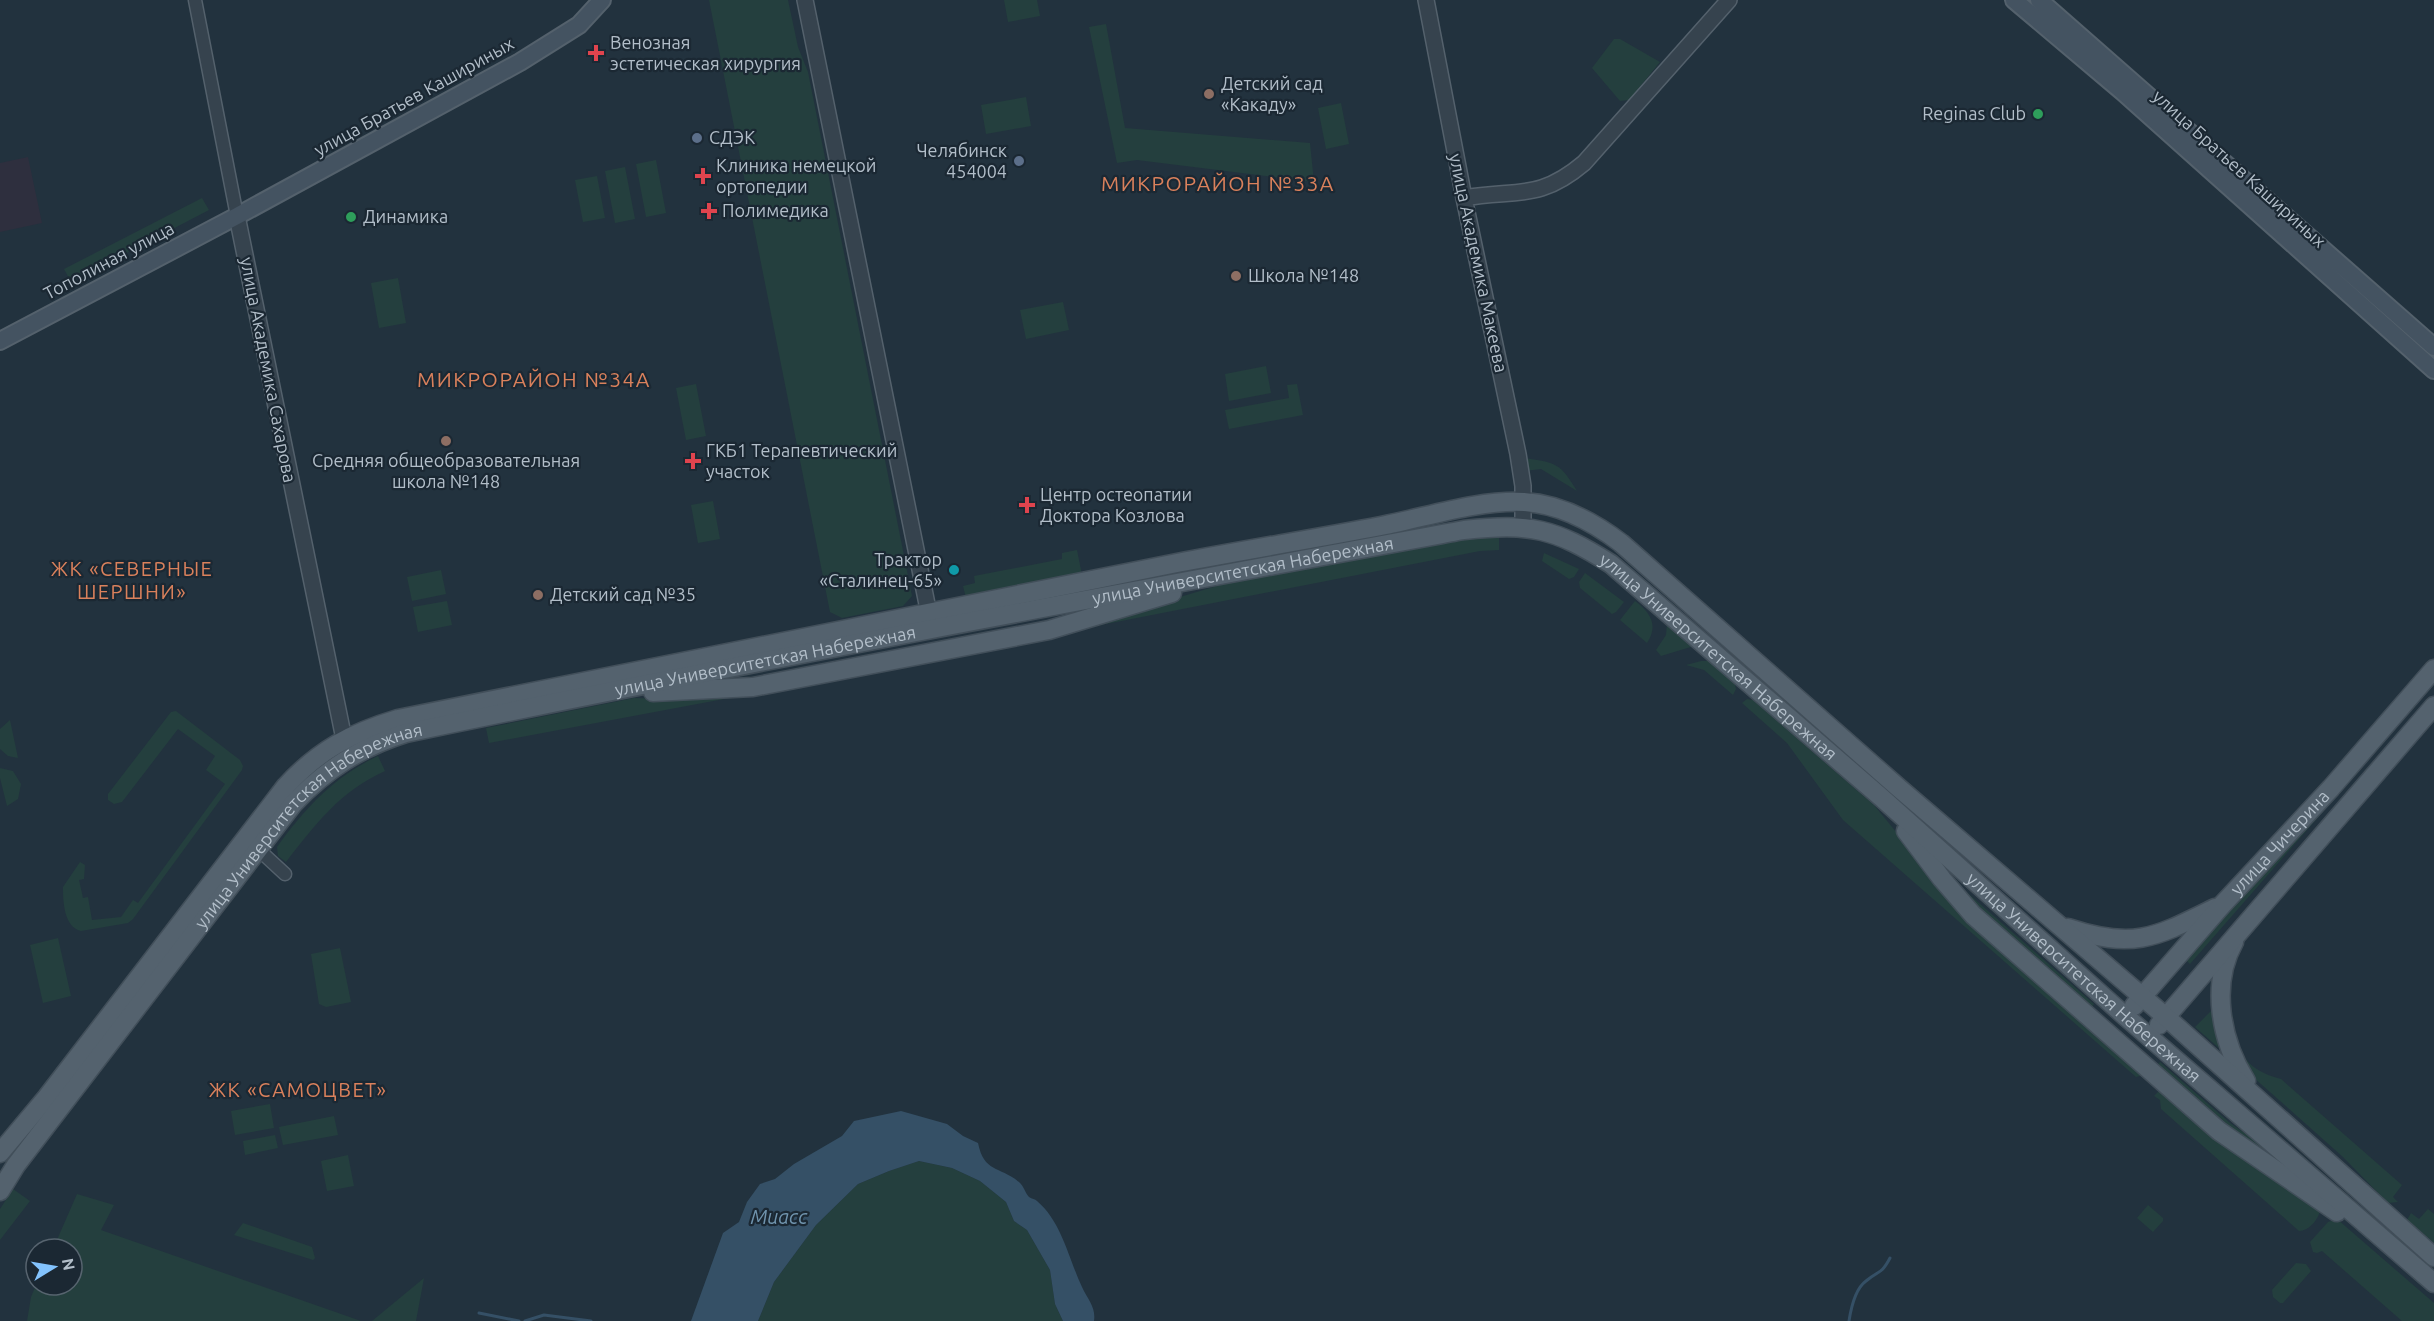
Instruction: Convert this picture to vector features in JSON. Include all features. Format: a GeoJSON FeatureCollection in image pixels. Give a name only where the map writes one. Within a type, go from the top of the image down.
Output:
{"type":"FeatureCollection","features":[{"type":"Feature","properties":{"kind":"main road","name":"улица Братьев Кашириных"},"geometry":{"type":"LineString","coordinates":[[237,216],[552,43],[579,25],[602,0]]}},
{"type":"Feature","properties":{"kind":"main road","name":"улица Братьев Кашириных"},"geometry":{"type":"LineString","coordinates":[[2014,0],[2123,92],[2434,370]]}},
{"type":"Feature","properties":{"kind":"main road","name":"улица Братьев Кашириных"},"geometry":{"type":"LineString","coordinates":[[2039,0],[2434,346]]}},
{"type":"Feature","properties":{"kind":"main road","name":"Тополиная улица"},"geometry":{"type":"LineString","coordinates":[[0,341],[237,216]]}},
{"type":"Feature","properties":{"kind":"main road","name":"улица Университетская Набережная"},"geometry":{"type":"LineString","coordinates":[[0,1191],[16,1165],[293,804],[348,746],[1465,508],[1504,502],[1524,502],[1554,506],[1590,523],[1621,543],[1866,759],[2255,1095],[2434,1257]]}},
{"type":"Feature","properties":{"kind":"main road","name":"улица Университетская Набережная"},"geometry":{"type":"LineString","coordinates":[[0,1153],[47,1097],[286,786],[304,766],[398,719],[930,621],[1464,530],[1500,526],[1524,527],[1546,530],[1582,545],[1611,564],[1882,798],[2148,1037],[2434,1283]]}},
{"type":"Feature","properties":{"kind":"main road"},"geometry":{"type":"LineString","coordinates":[[609,692],[675,692],[753,687],[1049,630],[1186,589],[1234,571]]}},
{"type":"Feature","properties":{"kind":"main road","name":"улица Чичерина"},"geometry":{"type":"LineString","coordinates":[[2125,1016],[2222,904],[2331,788],[2434,669]]}},
{"type":"Feature","properties":{"kind":"main road","name":"улица Чичерина"},"geometry":{"type":"LineString","coordinates":[[2148,1037],[2434,706]]}},
{"type":"Feature","properties":{"kind":"main road"},"geometry":{"type":"LineString","coordinates":[[1882,798],[1942,879],[1973,915],[2218,1131],[2332,1208],[2434,1283]]}},
{"type":"Feature","properties":{"kind":"main road"},"geometry":{"type":"LineString","coordinates":[[2059,925],[2101,938],[2145,939],[2177,927],[2222,904]]}},
{"type":"Feature","properties":{"kind":"main road"},"geometry":{"type":"LineString","coordinates":[[2246,921],[2228,953],[2220,1002],[2234,1063],[2255,1095]]}},
{"type":"Feature","properties":{"kind":"street","name":"улица Академика Сахарова"},"geometry":{"type":"LineString","coordinates":[[195,0],[237,216],[348,746]]}},
{"type":"Feature","properties":{"kind":"street"},"geometry":{"type":"LineString","coordinates":[[805,0],[930,621]]}},
{"type":"Feature","properties":{"kind":"street","name":"улица Академика Макеева"},"geometry":{"type":"LineString","coordinates":[[1426,0],[1464,198],[1518,454],[1524,502],[1524,527]]}},
{"type":"Feature","properties":{"kind":"street"},"geometry":{"type":"LineString","coordinates":[[1464,198],[1527,192],[1552,185],[1568,176],[1584,163],[1729,0]]}},
{"type":"Feature","properties":{"kind":"street"},"geometry":{"type":"LineString","coordinates":[[259,850],[285,874]]}},
{"type":"Feature","properties":{"kind":"shaded area"},"geometry":{"type":"Polygon","coordinates":[[[28,157],[42,223],[0,232],[0,163],[28,157]]]}},
{"type":"Feature","properties":{"kind":"green space"},"geometry":{"type":"Polygon","coordinates":[[[709,0],[788,0],[798,47],[808,72],[912,596],[903,606],[842,618],[830,612],[709,0]]]}},
{"type":"Feature","properties":{"kind":"green space"},"geometry":{"type":"Polygon","coordinates":[[[1004,0],[1037,0],[1040,16],[1008,22],[1004,0]]]}},
{"type":"Feature","properties":{"kind":"green space"},"geometry":{"type":"Polygon","coordinates":[[[1106,24],[1125,128],[1310,143],[1314,182],[1137,160],[1117,163],[1089,27],[1106,24]]]}},
{"type":"Feature","properties":{"kind":"green space"},"geometry":{"type":"Polygon","coordinates":[[[1614,39],[1620,39],[1660,62],[1629,100],[1620,101],[1592,68],[1614,39]]]}},
{"type":"Feature","properties":{"kind":"green space"},"geometry":{"type":"Polygon","coordinates":[[[1026,97],[1031,126],[986,134],[981,105],[1026,97]]]}},
{"type":"Feature","properties":{"kind":"green space"},"geometry":{"type":"Polygon","coordinates":[[[1341,103],[1349,144],[1326,149],[1318,108],[1341,103]]]}},
{"type":"Feature","properties":{"kind":"green space"},"geometry":{"type":"Polygon","coordinates":[[[656,160],[666,213],[646,217],[636,164],[656,160]]]}},
{"type":"Feature","properties":{"kind":"green space"},"geometry":{"type":"Polygon","coordinates":[[[625,167],[635,219],[615,223],[605,171],[625,167]]]}},
{"type":"Feature","properties":{"kind":"green space"},"geometry":{"type":"Polygon","coordinates":[[[597,176],[605,218],[583,222],[575,180],[597,176]]]}},
{"type":"Feature","properties":{"kind":"green space"},"geometry":{"type":"Polygon","coordinates":[[[202,198],[209,210],[71,282],[64,269],[202,198]]]}},
{"type":"Feature","properties":{"kind":"green space"},"geometry":{"type":"Polygon","coordinates":[[[398,278],[406,323],[379,328],[371,283],[398,278]]]}},
{"type":"Feature","properties":{"kind":"green space"},"geometry":{"type":"Polygon","coordinates":[[[1063,302],[1069,330],[1026,339],[1020,310],[1063,302]]]}},
{"type":"Feature","properties":{"kind":"green space"},"geometry":{"type":"Polygon","coordinates":[[[1266,366],[1271,393],[1229,401],[1225,374],[1266,366]]]}},
{"type":"Feature","properties":{"kind":"green space"},"geometry":{"type":"Polygon","coordinates":[[[696,384],[706,436],[686,440],[676,388],[696,384]]]}},
{"type":"Feature","properties":{"kind":"green space"},"geometry":{"type":"Polygon","coordinates":[[[1297,384],[1303,415],[1229,429],[1225,410],[1289,398],[1287,385],[1297,384]]]}},
{"type":"Feature","properties":{"kind":"green space"},"geometry":{"type":"Polygon","coordinates":[[[1525,458],[1557,466],[1577,491],[1541,469],[1525,471],[1525,458]]]}},
{"type":"Feature","properties":{"kind":"green space"},"geometry":{"type":"Polygon","coordinates":[[[713,501],[720,539],[698,543],[691,505],[713,501]]]}},
{"type":"Feature","properties":{"kind":"green space"},"geometry":{"type":"Polygon","coordinates":[[[1499,535],[1499,550],[1480,551],[1060,633],[1230,582],[1471,537],[1499,535]]]}},
{"type":"Feature","properties":{"kind":"green space"},"geometry":{"type":"Polygon","coordinates":[[[1077,550],[1082,575],[966,598],[963,586],[975,583],[974,576],[1062,559],[1062,553],[1077,550]]]}},
{"type":"Feature","properties":{"kind":"green space"},"geometry":{"type":"Polygon","coordinates":[[[1544,553],[1579,569],[1574,577],[1569,579],[1542,561],[1544,553]]]}},
{"type":"Feature","properties":{"kind":"green space"},"geometry":{"type":"Polygon","coordinates":[[[441,570],[446,594],[412,601],[407,577],[441,570]]]}},
{"type":"Feature","properties":{"kind":"green space"},"geometry":{"type":"Polygon","coordinates":[[[1585,573],[1624,602],[1616,612],[1612,614],[1580,588],[1579,582],[1585,573]]]}},
{"type":"Feature","properties":{"kind":"green space"},"geometry":{"type":"Polygon","coordinates":[[[447,601],[452,625],[418,632],[413,607],[447,601]]]}},
{"type":"Feature","properties":{"kind":"green space"},"geometry":{"type":"Polygon","coordinates":[[[1635,601],[1649,614],[1651,619],[1651,636],[1647,643],[1620,620],[1635,601]]]}},
{"type":"Feature","properties":{"kind":"green space"},"geometry":{"type":"Polygon","coordinates":[[[1667,623],[1694,646],[1661,656],[1656,650],[1666,635],[1667,623]]]}},
{"type":"Feature","properties":{"kind":"green space"},"geometry":{"type":"Polygon","coordinates":[[[1711,661],[1734,681],[1736,689],[1733,695],[1704,670],[1686,665],[1711,661]]]}},
{"type":"Feature","properties":{"kind":"green space"},"geometry":{"type":"Polygon","coordinates":[[[767,691],[489,743],[486,728],[634,698],[674,699],[767,691]]]}},
{"type":"Feature","properties":{"kind":"green space"},"geometry":{"type":"Polygon","coordinates":[[[1747,699],[1753,700],[1874,805],[1924,866],[2143,1072],[2140,1076],[2136,1077],[1843,820],[1787,743],[1742,703],[1747,699]]]}},
{"type":"Feature","properties":{"kind":"green space"},"geometry":{"type":"Polygon","coordinates":[[[176,711],[240,760],[242,770],[133,919],[128,923],[81,931],[75,929],[66,913],[63,887],[80,862],[85,865],[84,879],[79,880],[83,898],[88,897],[92,920],[121,917],[133,900],[138,903],[225,784],[206,770],[215,756],[178,729],[122,802],[114,804],[108,800],[108,794],[171,712],[176,711]]]}},
{"type":"Feature","properties":{"kind":"green space"},"geometry":{"type":"Polygon","coordinates":[[[10,720],[18,758],[8,756],[0,749],[0,729],[10,720]]]}},
{"type":"Feature","properties":{"kind":"green space"},"geometry":{"type":"Polygon","coordinates":[[[378,756],[385,771],[355,788],[330,810],[286,862],[278,856],[277,847],[322,794],[348,773],[378,756]]]}},
{"type":"Feature","properties":{"kind":"green space"},"geometry":{"type":"Polygon","coordinates":[[[0,768],[13,771],[21,784],[18,799],[7,806],[0,778],[0,768]]]}},
{"type":"Feature","properties":{"kind":"green space"},"geometry":{"type":"Polygon","coordinates":[[[2344,778],[2349,782],[2190,964],[2186,960],[2344,778]]]}},
{"type":"Feature","properties":{"kind":"green space"},"geometry":{"type":"Polygon","coordinates":[[[1947,875],[2094,1004],[2090,1010],[1976,910],[1947,875]]]}},
{"type":"Feature","properties":{"kind":"green space"},"geometry":{"type":"Polygon","coordinates":[[[58,938],[71,996],[43,1003],[30,945],[58,938]]]}},
{"type":"Feature","properties":{"kind":"green space"},"geometry":{"type":"Polygon","coordinates":[[[340,948],[351,1002],[326,1007],[319,1004],[311,954],[340,948]]]}},
{"type":"Feature","properties":{"kind":"green space"},"geometry":{"type":"Polygon","coordinates":[[[2212,1010],[2220,1049],[2195,1027],[2212,1010]]]}},
{"type":"Feature","properties":{"kind":"green space"},"geometry":{"type":"Polygon","coordinates":[[[2232,1014],[2236,1038],[2244,1057],[2250,1064],[2268,1075],[2281,1079],[2402,1185],[2393,1197],[2398,1202],[2388,1203],[2343,1157],[2253,1077],[2239,1053],[2230,1018],[2232,1014]]]}},
{"type":"Feature","properties":{"kind":"green space"},"geometry":{"type":"Polygon","coordinates":[[[2160,1062],[2230,1123],[2267,1148],[2311,1187],[2224,1128],[2155,1068],[2160,1062]]]}},
{"type":"Feature","properties":{"kind":"green space"},"geometry":{"type":"Polygon","coordinates":[[[2162,1088],[2320,1210],[2313,1224],[2299,1231],[2161,1109],[2160,1100],[2154,1096],[2162,1088]]]}},
{"type":"Feature","properties":{"kind":"green space"},"geometry":{"type":"Polygon","coordinates":[[[270,1104],[274,1128],[235,1135],[231,1111],[270,1104]]]}},
{"type":"Feature","properties":{"kind":"green space"},"geometry":{"type":"Polygon","coordinates":[[[334,1116],[338,1135],[283,1145],[279,1127],[334,1116]]]}},
{"type":"Feature","properties":{"kind":"green space"},"geometry":{"type":"Polygon","coordinates":[[[275,1135],[278,1148],[245,1155],[243,1141],[275,1135]]]}},
{"type":"Feature","properties":{"kind":"green space"},"geometry":{"type":"Polygon","coordinates":[[[348,1155],[354,1186],[327,1191],[321,1161],[348,1155]]]}},
{"type":"Feature","properties":{"kind":"green space"},"geometry":{"type":"Polygon","coordinates":[[[919,1161],[952,1168],[980,1181],[1006,1202],[1014,1221],[1027,1230],[1050,1270],[1055,1304],[1063,1321],[758,1321],[774,1282],[816,1225],[858,1184],[919,1161]]]}},
{"type":"Feature","properties":{"kind":"green space"},"geometry":{"type":"Polygon","coordinates":[[[13,1189],[30,1201],[0,1240],[0,1209],[13,1189]]]}},
{"type":"Feature","properties":{"kind":"green space"},"geometry":{"type":"Polygon","coordinates":[[[77,1194],[114,1205],[101,1230],[361,1321],[27,1321],[31,1297],[84,1297],[84,1237],[58,1237],[77,1194]]]}},
{"type":"Feature","properties":{"kind":"green space"},"geometry":{"type":"Polygon","coordinates":[[[2148,1205],[2163,1218],[2153,1232],[2137,1218],[2148,1205]]]}},
{"type":"Feature","properties":{"kind":"green space"},"geometry":{"type":"Polygon","coordinates":[[[2428,1209],[2434,1214],[2434,1243],[2407,1220],[2411,1213],[2419,1219],[2428,1209]]]}},
{"type":"Feature","properties":{"kind":"green space"},"geometry":{"type":"Polygon","coordinates":[[[2337,1219],[2434,1303],[2434,1321],[2402,1321],[2322,1251],[2313,1252],[2310,1242],[2328,1222],[2337,1219]]]}},
{"type":"Feature","properties":{"kind":"green space"},"geometry":{"type":"Polygon","coordinates":[[[243,1223],[312,1247],[315,1258],[313,1260],[234,1235],[243,1223]]]}},
{"type":"Feature","properties":{"kind":"green space"},"geometry":{"type":"Polygon","coordinates":[[[2296,1263],[2306,1264],[2311,1271],[2283,1303],[2280,1303],[2273,1297],[2272,1290],[2296,1263]]]}},
{"type":"Feature","properties":{"kind":"green space"},"geometry":{"type":"Polygon","coordinates":[[[424,1278],[416,1321],[372,1321],[424,1278]]]}},
{"type":"Feature","properties":{"kind":"water","name":"Миасс"},"geometry":{"type":"Polygon","coordinates":[[[901,1111],[947,1124],[963,1136],[978,1143],[984,1160],[1019,1182],[1029,1197],[1036,1200],[1046,1210],[1059,1230],[1091,1304],[1094,1321],[1063,1321],[1055,1304],[1050,1270],[1027,1230],[1014,1221],[1006,1202],[980,1181],[952,1168],[919,1161],[858,1184],[816,1225],[774,1282],[758,1321],[691,1321],[723,1233],[739,1222],[747,1202],[760,1184],[775,1179],[794,1164],[842,1136],[854,1121],[901,1111]]]}},
{"type":"Feature","properties":{"kind":"waterway"},"geometry":{"type":"LineString","coordinates":[[1849,1321],[1852,1305],[1862,1284],[1882,1270],[1890,1258]]}},
{"type":"Feature","properties":{"kind":"waterway"},"geometry":{"type":"LineString","coordinates":[[479,1313],[519,1321]]}},
{"type":"Feature","properties":{"kind":"waterway"},"geometry":{"type":"LineString","coordinates":[[525,1321],[544,1315],[591,1321]]}},
{"type":"Feature","properties":{"kind":"place","name":"Венозная эстетическая хирургия"},"geometry":{"type":"Point","coordinates":[596,53]}},
{"type":"Feature","properties":{"kind":"place","name":"Детский сад «Какаду»"},"geometry":{"type":"Point","coordinates":[1209,94]}},
{"type":"Feature","properties":{"kind":"place","name":"Reginas Club"},"geometry":{"type":"Point","coordinates":[2038,114]}},
{"type":"Feature","properties":{"kind":"place","name":"СДЭК"},"geometry":{"type":"Point","coordinates":[697,138]}},
{"type":"Feature","properties":{"kind":"place","name":"Челябинск 454004"},"geometry":{"type":"Point","coordinates":[1019,161]}},
{"type":"Feature","properties":{"kind":"place","name":"Клиника немецкой ортопедии"},"geometry":{"type":"Point","coordinates":[703,176]}},
{"type":"Feature","properties":{"kind":"place","name":"Полимедика"},"geometry":{"type":"Point","coordinates":[709,211]}},
{"type":"Feature","properties":{"kind":"place","name":"Динамика"},"geometry":{"type":"Point","coordinates":[351,217]}},
{"type":"Feature","properties":{"kind":"place","name":"Школа №148"},"geometry":{"type":"Point","coordinates":[1236,276]}},
{"type":"Feature","properties":{"kind":"place","name":"Средняя общеобразовательная школа №148"},"geometry":{"type":"Point","coordinates":[446,441]}},
{"type":"Feature","properties":{"kind":"place","name":"ГКБ1 Терапевтический участок"},"geometry":{"type":"Point","coordinates":[693,461]}},
{"type":"Feature","properties":{"kind":"place","name":"Центр остеопатии Доктора Козлова"},"geometry":{"type":"Point","coordinates":[1027,505]}},
{"type":"Feature","properties":{"kind":"place","name":"Трактор «Сталинец-65»"},"geometry":{"type":"Point","coordinates":[954,570]}},
{"type":"Feature","properties":{"kind":"place","name":"Детский сад №35"},"geometry":{"type":"Point","coordinates":[538,595]}},
{"type":"Feature","properties":{"kind":"district","name":"МИКРОРАЙОН №33А"},"geometry":{"type":"Point","coordinates":[1218,184]}},
{"type":"Feature","properties":{"kind":"district","name":"МИКРОРАЙОН №34А"},"geometry":{"type":"Point","coordinates":[534,380]}},
{"type":"Feature","properties":{"kind":"district","name":"ЖК «СЕВЕРНЫЕ ШЕРШНИ»"},"geometry":{"type":"Point","coordinates":[132,580]}},
{"type":"Feature","properties":{"kind":"district","name":"ЖК «САМОЦВЕТ»"},"geometry":{"type":"Point","coordinates":[298,1090]}}]}
